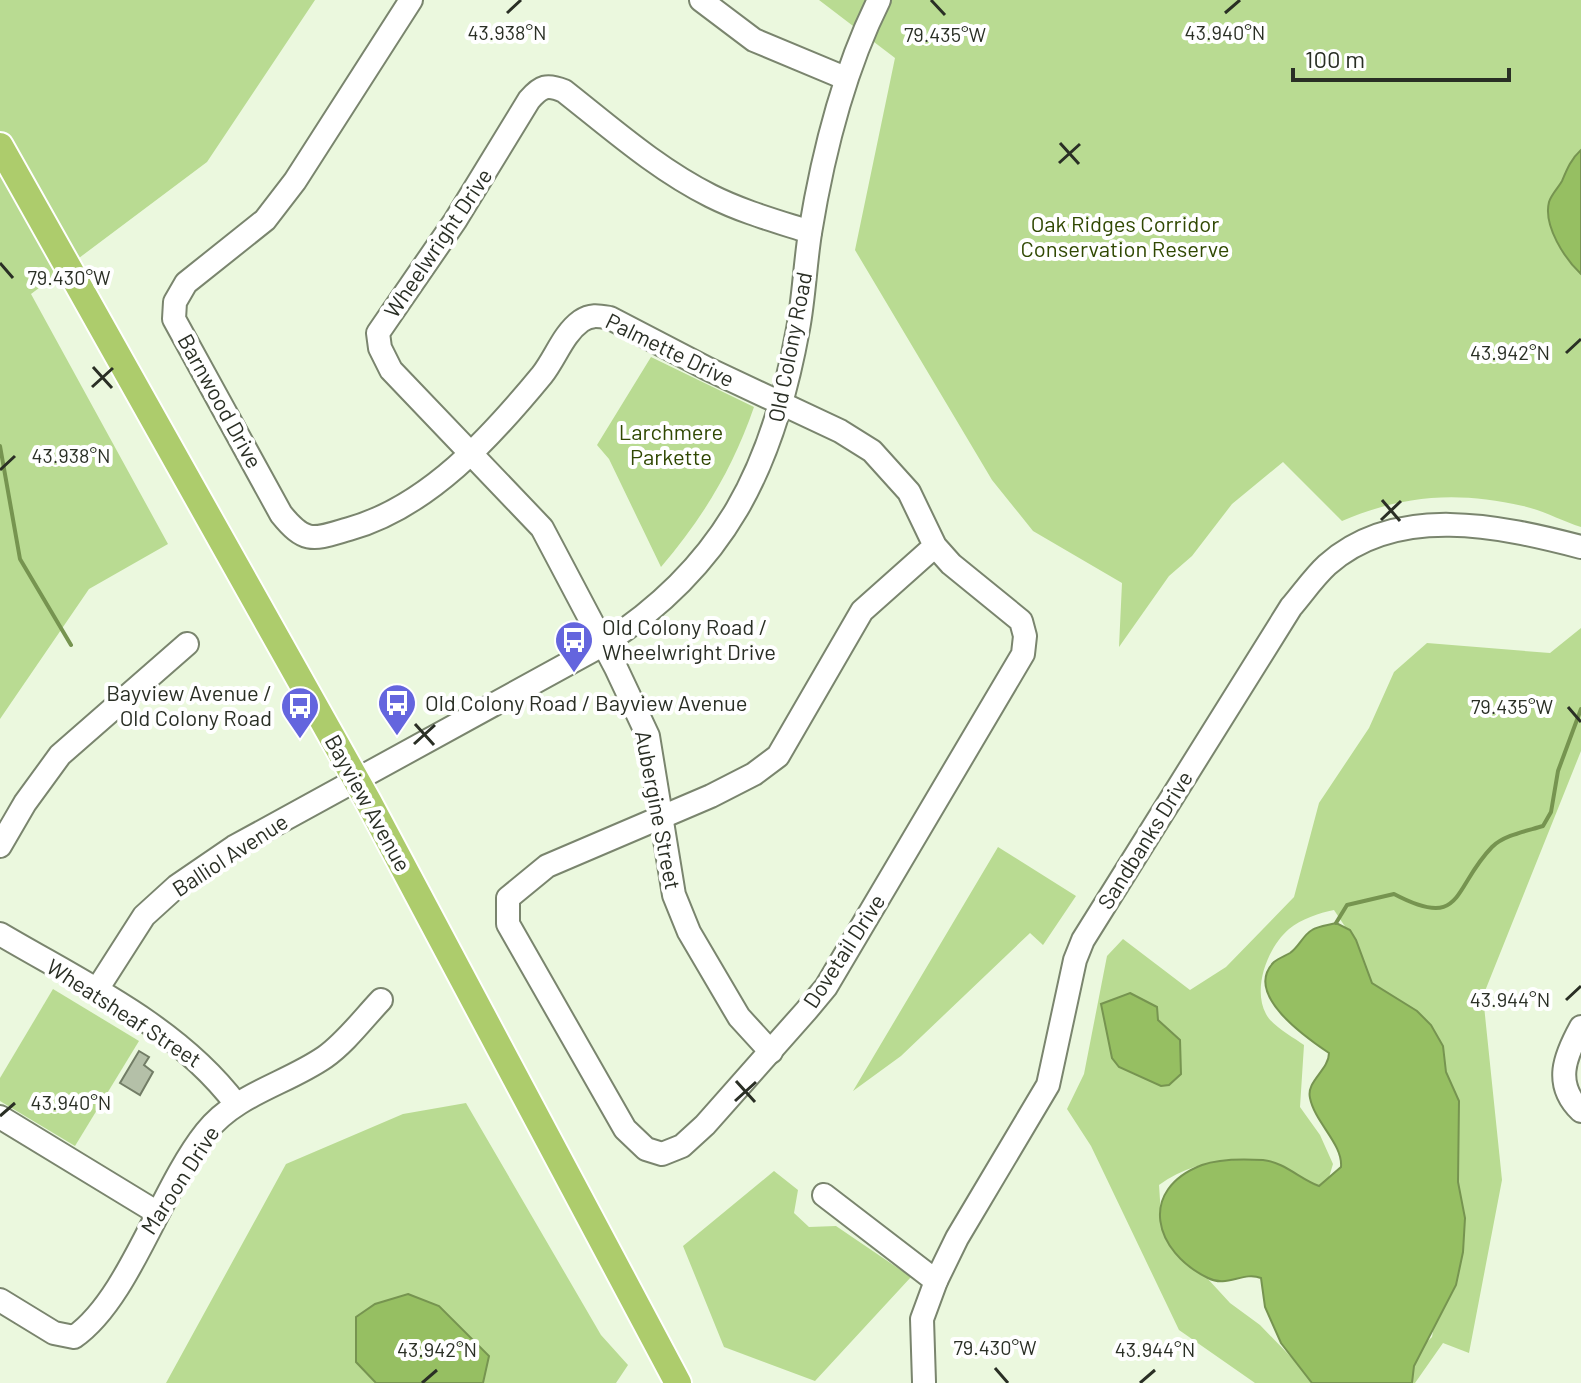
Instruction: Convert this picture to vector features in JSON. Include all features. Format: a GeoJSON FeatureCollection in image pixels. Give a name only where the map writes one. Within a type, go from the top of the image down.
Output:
{"type":"FeatureCollection","features":[{"type":"Feature","properties":{"kind":"main road","name":"Bayview Avenue"},"geometry":{"type":"LineString","coordinates":[[0,146],[355,779],[678,1383]]}},
{"type":"Feature","properties":{"kind":"street","name":"Barnwood Drive"},"geometry":{"type":"LineString","coordinates":[[411,0],[295,181],[265,220],[186,283],[175,302],[174,319],[281,514],[296,533],[314,539],[379,519],[404,507],[439,481],[470,451]]}},
{"type":"Feature","properties":{"kind":"street"},"geometry":{"type":"LineString","coordinates":[[701,0],[754,40],[845,78]]}},
{"type":"Feature","properties":{"kind":"street","name":"Old Colony Road"},"geometry":{"type":"LineString","coordinates":[[355,779],[604,644],[641,620],[704,560],[736,515],[762,466],[784,404],[799,326],[810,232],[845,78],[879,0]]}},
{"type":"Feature","properties":{"kind":"street","name":"Wheelwright Drive"},"geometry":{"type":"LineString","coordinates":[[604,644],[542,528],[391,370],[380,348],[378,333],[455,221],[539,88],[550,85],[564,91],[654,162],[710,196],[810,232]]}},
{"type":"Feature","properties":{"kind":"street","name":"Palmette Drive"},"geometry":{"type":"LineString","coordinates":[[470,451],[526,394],[556,357],[567,335],[583,319],[596,315],[610,318],[784,404]]}},
{"type":"Feature","properties":{"kind":"street","name":"Dovetail Drive"},"geometry":{"type":"LineString","coordinates":[[661,816],[547,866],[508,898],[508,924],[625,1129],[646,1149],[662,1154],[682,1146],[771,1052],[826,987],[1023,654],[1025,636],[1021,621],[951,564],[935,546],[909,492],[872,451],[840,431],[784,404]]}},
{"type":"Feature","properties":{"kind":"street","name":"Sandbanks Drive"},"geometry":{"type":"LineString","coordinates":[[926,1383],[922,1319],[957,1238],[1048,1085],[1075,960],[1083,940],[1291,607],[1327,565],[1364,541],[1418,525],[1473,524],[1581,547]]}},
{"type":"Feature","properties":{"kind":"street"},"geometry":{"type":"LineString","coordinates":[[661,816],[754,774],[778,756],[862,611],[935,546]]}},
{"type":"Feature","properties":{"kind":"street"},"geometry":{"type":"LineString","coordinates":[[0,846],[60,755],[187,644]]}},
{"type":"Feature","properties":{"kind":"street","name":"Aubergine Street"},"geometry":{"type":"LineString","coordinates":[[604,644],[648,736],[674,895],[689,932],[739,1017],[771,1052]]}},
{"type":"Feature","properties":{"kind":"street","name":"Balliol Avenue"},"geometry":{"type":"LineString","coordinates":[[96,991],[144,916],[177,886],[234,847],[355,779]]}},
{"type":"Feature","properties":{"kind":"street","name":"Wheatsheaf Street"},"geometry":{"type":"LineString","coordinates":[[0,934],[96,991],[196,1057],[236,1104]]}},
{"type":"Feature","properties":{"kind":"street","name":"Maroon Drive"},"geometry":{"type":"LineString","coordinates":[[0,1300],[54,1333],[74,1337],[100,1314],[156,1212],[206,1131],[236,1104],[324,1057],[381,1000]]}},
{"type":"Feature","properties":{"kind":"street"},"geometry":{"type":"LineString","coordinates":[[1581,1027],[1567,1053],[1562,1071],[1564,1086],[1581,1111]]}},
{"type":"Feature","properties":{"kind":"street"},"geometry":{"type":"LineString","coordinates":[[0,1117],[156,1212]]}},
{"type":"Feature","properties":{"kind":"street"},"geometry":{"type":"LineString","coordinates":[[824,1195],[936,1281]]}},
{"type":"Feature","properties":{"kind":"green space"},"geometry":{"type":"Polygon","coordinates":[[[0,0],[315,0],[207,162],[31,294],[168,544],[89,589],[0,719],[0,0]]]}},
{"type":"Feature","properties":{"kind":"green space","name":"Oak Ridges Corridor Conservation Reserve"},"geometry":{"type":"Polygon","coordinates":[[[819,0],[1581,0],[1581,527],[1523,506],[1453,497],[1409,501],[1342,521],[1283,462],[1232,504],[1192,556],[1169,576],[1119,647],[1122,583],[1033,531],[992,480],[855,250],[895,58],[819,0]]]}},
{"type":"Feature","properties":{"kind":"green space","name":"Larchmere Parkette"},"geometry":{"type":"Polygon","coordinates":[[[651,357],[754,407],[737,451],[715,492],[661,567],[609,459],[597,445],[651,357]]]}},
{"type":"Feature","properties":{"kind":"green space"},"geometry":{"type":"Polygon","coordinates":[[[1581,628],[1581,751],[1483,996],[1502,1180],[1469,1353],[1443,1343],[1415,1383],[1400,1383],[1396,1372],[1432,1337],[1454,1215],[1458,1107],[1433,1037],[1376,997],[1348,931],[1334,910],[1305,919],[1281,937],[1264,968],[1261,992],[1262,1004],[1269,1018],[1304,1045],[1300,1107],[1320,1135],[1333,1164],[1327,1184],[1305,1189],[1281,1168],[1266,1163],[1234,1160],[1187,1170],[1159,1185],[1161,1215],[1196,1266],[1230,1303],[1260,1325],[1316,1383],[1255,1383],[1179,1330],[1091,1146],[1067,1109],[1084,1074],[1107,956],[1123,939],[1190,990],[1226,967],[1294,897],[1319,803],[1369,728],[1394,672],[1427,643],[1550,653],[1581,628]]]}},
{"type":"Feature","properties":{"kind":"green space"},"geometry":{"type":"Polygon","coordinates":[[[998,847],[1076,896],[1043,945],[1030,933],[901,1056],[853,1091],[998,847]]]}},
{"type":"Feature","properties":{"kind":"green space"},"geometry":{"type":"Polygon","coordinates":[[[53,989],[139,1041],[75,1146],[0,1101],[0,1078],[53,989]]]}},
{"type":"Feature","properties":{"kind":"green space"},"geometry":{"type":"Polygon","coordinates":[[[466,1103],[601,1335],[628,1365],[616,1383],[166,1383],[286,1164],[403,1114],[466,1103]]]}},
{"type":"Feature","properties":{"kind":"green space"},"geometry":{"type":"Polygon","coordinates":[[[774,1171],[798,1190],[794,1213],[809,1227],[836,1226],[911,1277],[815,1381],[724,1347],[683,1246],[774,1171]]]}},
{"type":"Feature","properties":{"kind":"shaded area"},"geometry":{"type":"Polygon","coordinates":[[[1581,150],[1581,274],[1557,241],[1548,211],[1551,197],[1581,150]]]}},
{"type":"Feature","properties":{"kind":"shaded area"},"geometry":{"type":"Polygon","coordinates":[[[1336,923],[1350,930],[1356,940],[1372,983],[1417,1011],[1431,1025],[1443,1046],[1446,1072],[1459,1101],[1458,1182],[1465,1218],[1463,1252],[1456,1285],[1414,1366],[1412,1383],[1312,1383],[1281,1343],[1265,1307],[1261,1278],[1248,1276],[1215,1281],[1208,1278],[1175,1253],[1160,1221],[1161,1205],[1168,1190],[1181,1176],[1202,1165],[1240,1160],[1271,1161],[1319,1186],[1341,1167],[1338,1150],[1310,1098],[1311,1086],[1329,1053],[1282,1014],[1266,988],[1266,975],[1274,962],[1293,950],[1312,930],[1336,923]]]}},
{"type":"Feature","properties":{"kind":"shaded area"},"geometry":{"type":"Polygon","coordinates":[[[1130,993],[1157,1007],[1158,1020],[1180,1040],[1181,1074],[1169,1085],[1161,1086],[1119,1067],[1112,1058],[1101,1004],[1130,993]]]}},
{"type":"Feature","properties":{"kind":"shaded area"},"geometry":{"type":"Polygon","coordinates":[[[408,1294],[439,1306],[489,1356],[483,1383],[376,1383],[356,1362],[356,1317],[375,1304],[408,1294]]]}},
{"type":"Feature","properties":{"kind":"building"},"geometry":{"type":"Polygon","coordinates":[[[139,1051],[149,1057],[144,1065],[153,1072],[140,1095],[120,1083],[139,1051]]]}},
{"type":"Feature","properties":{"kind":"waterway"},"geometry":{"type":"LineString","coordinates":[[0,446],[20,559],[71,645]]}},
{"type":"Feature","properties":{"kind":"waterway"},"geometry":{"type":"LineString","coordinates":[[1336,923],[1347,905],[1394,894],[1433,908],[1445,906],[1462,890],[1492,847],[1503,839],[1543,826],[1551,812],[1558,771],[1581,709]]}},
{"type":"Feature","properties":{"kind":"place","name":"Old Colony Road / Wheelwright Drive"},"geometry":{"type":"Point","coordinates":[574,674]}},
{"type":"Feature","properties":{"kind":"place","name":"Old Colony Road / Bayview Avenue"},"geometry":{"type":"Point","coordinates":[397,737]}},
{"type":"Feature","properties":{"kind":"place","name":"Bayview Avenue / Old Colony Road"},"geometry":{"type":"Point","coordinates":[300,740]}}]}
